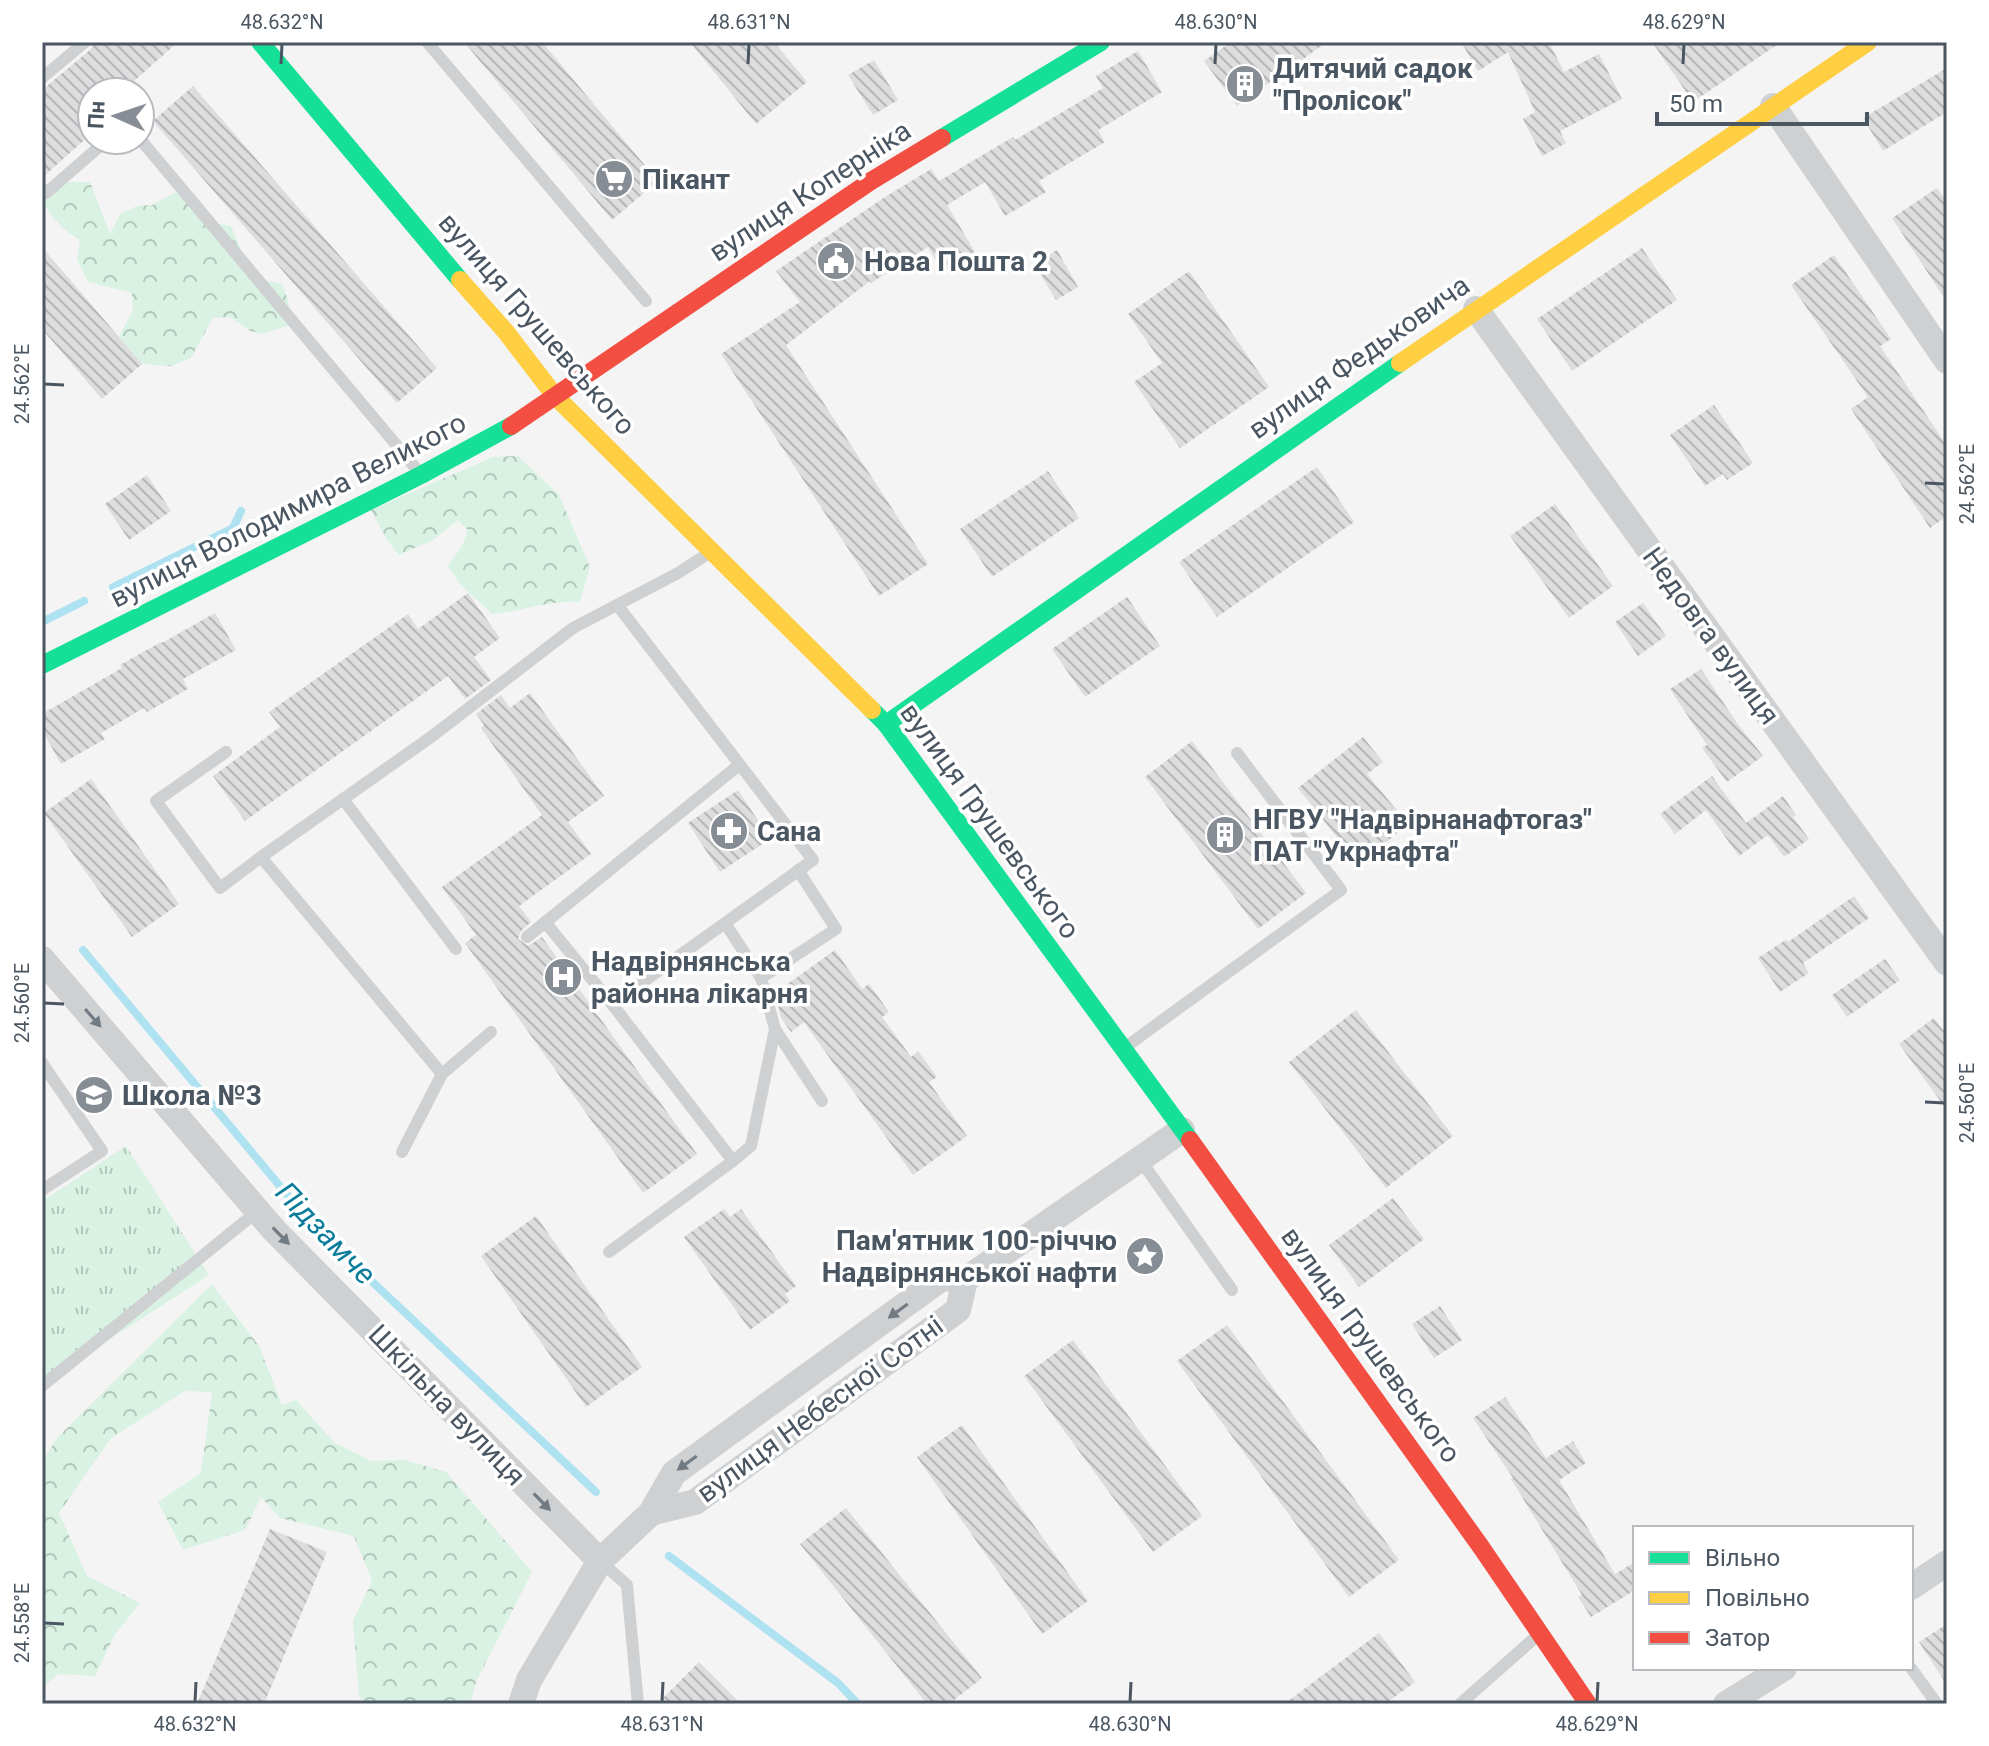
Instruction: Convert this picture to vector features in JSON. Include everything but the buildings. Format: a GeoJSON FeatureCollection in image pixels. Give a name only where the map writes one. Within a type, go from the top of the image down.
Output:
{"type":"FeatureCollection","features":[{"type":"Feature","properties":{"kind":"street","name":"вулиця Грушевського"},"geometry":{"type":"LineString","coordinates":[[260,42],[506,332],[555,396],[886,724],[1125,1048],[1588,1704]]}},
{"type":"Feature","properties":{"kind":"street","name":"вулиця Коперніка"},"geometry":{"type":"LineString","coordinates":[[555,396],[871,181],[1101,42]]}},
{"type":"Feature","properties":{"kind":"street","name":"вулиця Федьковича"},"geometry":{"type":"LineString","coordinates":[[886,724],[1476,309],[1868,42]]}},
{"type":"Feature","properties":{"kind":"street"},"geometry":{"type":"LineString","coordinates":[[1773,106],[1947,361]]}},
{"type":"Feature","properties":{"kind":"street","name":"Недовга вулиця"},"geometry":{"type":"LineString","coordinates":[[1476,309],[1947,963]]}},
{"type":"Feature","properties":{"kind":"street","name":"вулиця Володимира Великого"},"geometry":{"type":"LineString","coordinates":[[42,665],[421,475],[514,424],[555,396]]}},
{"type":"Feature","properties":{"kind":"street","name":"Шкільна вулиця"},"geometry":{"type":"LineString","coordinates":[[42,959],[274,1230],[600,1561]]}},
{"type":"Feature","properties":{"kind":"street","name":"вулиця Небесної Сотні"},"geometry":{"type":"LineString","coordinates":[[526,1699],[529,1680],[600,1561],[651,1513],[674,1473],[942,1278],[965,1280],[1182,1130]]}},
{"type":"Feature","properties":{"kind":"street","name":"вулиця Небесної Сотні"},"geometry":{"type":"LineString","coordinates":[[651,1513],[695,1502],[958,1310],[965,1280]]}},
{"type":"Feature","properties":{"kind":"street"},"geometry":{"type":"LineString","coordinates":[[1913,1586],[1947,1563]]}},
{"type":"Feature","properties":{"kind":"street"},"geometry":{"type":"LineString","coordinates":[[1726,1704],[1781,1670]]}},
{"type":"Feature","properties":{"kind":"lane"},"geometry":{"type":"LineString","coordinates":[[45,70],[85,42]]}},
{"type":"Feature","properties":{"kind":"lane"},"geometry":{"type":"LineString","coordinates":[[427,42],[646,301]]}},
{"type":"Feature","properties":{"kind":"lane"},"geometry":{"type":"LineString","coordinates":[[42,188],[46,193],[89,156]]}},
{"type":"Feature","properties":{"kind":"lane"},"geometry":{"type":"LineString","coordinates":[[154,156],[421,475]]}},
{"type":"Feature","properties":{"kind":"lane"},"geometry":{"type":"LineString","coordinates":[[226,752],[156,801],[220,888],[431,737],[573,628],[618,606],[711,551]]}},
{"type":"Feature","properties":{"kind":"lane"},"geometry":{"type":"LineString","coordinates":[[612,1004],[813,860],[618,606]]}},
{"type":"Feature","properties":{"kind":"lane"},"geometry":{"type":"LineString","coordinates":[[1125,1048],[1341,890],[1237,753]]}},
{"type":"Feature","properties":{"kind":"lane"},"geometry":{"type":"LineString","coordinates":[[527,937],[739,765]]}},
{"type":"Feature","properties":{"kind":"lane"},"geometry":{"type":"LineString","coordinates":[[343,799],[456,949]]}},
{"type":"Feature","properties":{"kind":"lane"},"geometry":{"type":"LineString","coordinates":[[261,857],[442,1074]]}},
{"type":"Feature","properties":{"kind":"lane"},"geometry":{"type":"LineString","coordinates":[[761,978],[836,929],[798,870]]}},
{"type":"Feature","properties":{"kind":"lane"},"geometry":{"type":"LineString","coordinates":[[545,922],[733,1161]]}},
{"type":"Feature","properties":{"kind":"lane"},"geometry":{"type":"LineString","coordinates":[[725,923],[761,978],[775,1029],[822,1101]]}},
{"type":"Feature","properties":{"kind":"lane"},"geometry":{"type":"LineString","coordinates":[[609,1252],[751,1146],[775,1029]]}},
{"type":"Feature","properties":{"kind":"lane"},"geometry":{"type":"LineString","coordinates":[[402,1152],[442,1074],[491,1032]]}},
{"type":"Feature","properties":{"kind":"lane"},"geometry":{"type":"LineString","coordinates":[[767,1069],[790,1052]]}},
{"type":"Feature","properties":{"kind":"lane"},"geometry":{"type":"LineString","coordinates":[[42,1063],[102,1151],[42,1190]]}},
{"type":"Feature","properties":{"kind":"lane"},"geometry":{"type":"LineString","coordinates":[[1139,1158],[1232,1290]]}},
{"type":"Feature","properties":{"kind":"lane"},"geometry":{"type":"LineString","coordinates":[[42,1386],[259,1210]]}},
{"type":"Feature","properties":{"kind":"lane"},"geometry":{"type":"LineString","coordinates":[[600,1561],[627,1585],[638,1704]]}},
{"type":"Feature","properties":{"kind":"lane"},"geometry":{"type":"LineString","coordinates":[[1460,1704],[1540,1633]]}},
{"type":"Feature","properties":{"kind":"lane"},"geometry":{"type":"LineString","coordinates":[[1912,1670],[1937,1704]]}},
{"type":"Feature","properties":{"kind":"green space"},"geometry":{"type":"Polygon","coordinates":[[[51,182],[90,182],[110,234],[120,214],[137,206],[152,205],[176,192],[206,222],[231,226],[253,278],[282,284],[289,303],[290,325],[262,334],[251,331],[230,317],[213,318],[191,358],[170,366],[142,364],[119,337],[133,310],[132,293],[88,282],[77,259],[80,240],[61,225],[43,198],[42,190],[51,182]]]}},
{"type":"Feature","properties":{"kind":"green space"},"geometry":{"type":"Polygon","coordinates":[[[518,456],[559,495],[590,567],[580,602],[492,614],[461,585],[448,566],[462,546],[468,530],[458,520],[433,540],[399,555],[371,510],[493,457],[518,456]]]}},
{"type":"Feature","properties":{"kind":"green space"},"geometry":{"type":"Polygon","coordinates":[[[126,1146],[209,1275],[42,1383],[42,1201],[126,1146]]]}},
{"type":"Feature","properties":{"kind":"green space"},"geometry":{"type":"Polygon","coordinates":[[[212,1284],[259,1346],[282,1405],[296,1400],[335,1443],[371,1461],[405,1460],[446,1472],[532,1572],[476,1682],[470,1704],[368,1704],[359,1696],[353,1621],[372,1581],[354,1536],[280,1518],[261,1497],[245,1530],[183,1550],[158,1502],[201,1473],[212,1392],[185,1391],[111,1438],[59,1513],[87,1576],[140,1603],[114,1636],[95,1676],[58,1674],[42,1688],[42,1462],[57,1438],[212,1284]]]}},
{"type":"Feature","properties":{"kind":"waterway","name":"Підзамче"},"geometry":{"type":"LineString","coordinates":[[113,587],[233,528],[241,511]]}},
{"type":"Feature","properties":{"kind":"waterway","name":"Підзамче"},"geometry":{"type":"LineString","coordinates":[[42,622],[84,601]]}},
{"type":"Feature","properties":{"kind":"waterway","name":"Підзамче"},"geometry":{"type":"LineString","coordinates":[[83,950],[315,1228],[596,1492]]}},
{"type":"Feature","properties":{"kind":"waterway","name":"Підзамче"},"geometry":{"type":"LineString","coordinates":[[669,1556],[838,1683],[858,1704]]}},
{"type":"Feature","properties":{"kind":"traffic: fast"},"geometry":{"type":"LineString","coordinates":[[260,42],[460,280]]}},
{"type":"Feature","properties":{"kind":"traffic: fast"},"geometry":{"type":"LineString","coordinates":[[942,138],[1101,42]]}},
{"type":"Feature","properties":{"kind":"traffic: fast"},"geometry":{"type":"LineString","coordinates":[[886,724],[1400,363]]}},
{"type":"Feature","properties":{"kind":"traffic: fast"},"geometry":{"type":"LineString","coordinates":[[42,665],[421,475],[511,426]]}},
{"type":"Feature","properties":{"kind":"traffic: fast"},"geometry":{"type":"LineString","coordinates":[[872,710],[886,724],[1190,1140]]}},
{"type":"Feature","properties":{"kind":"traffic: slow"},"geometry":{"type":"LineString","coordinates":[[1400,363],[1868,42]]}},
{"type":"Feature","properties":{"kind":"traffic: slow"},"geometry":{"type":"LineString","coordinates":[[460,280],[506,332],[555,396],[872,710]]}},
{"type":"Feature","properties":{"kind":"traffic: jam"},"geometry":{"type":"LineString","coordinates":[[511,426],[871,181],[942,138]]}},
{"type":"Feature","properties":{"kind":"traffic: jam"},"geometry":{"type":"LineString","coordinates":[[1190,1140],[1481,1547],[1588,1704]]}},
{"type":"Feature","properties":{"kind":"place","name":"Дитячий садок \"Пролісок\""},"geometry":{"type":"Point","coordinates":[1245,84]}},
{"type":"Feature","properties":{"kind":"place","name":"Пікант"},"geometry":{"type":"Point","coordinates":[614,179]}},
{"type":"Feature","properties":{"kind":"place","name":"Нова Пошта 2"},"geometry":{"type":"Point","coordinates":[836,261]}},
{"type":"Feature","properties":{"kind":"place","name":"Сана"},"geometry":{"type":"Point","coordinates":[729,831]}},
{"type":"Feature","properties":{"kind":"place","name":"НГВУ \"Надвірнанафтогаз\" ПАТ \"Укрнафта\""},"geometry":{"type":"Point","coordinates":[1225,835]}},
{"type":"Feature","properties":{"kind":"place","name":"Надвірнянська районна лікарня"},"geometry":{"type":"Point","coordinates":[563,977]}},
{"type":"Feature","properties":{"kind":"place","name":"Школа №3"},"geometry":{"type":"Point","coordinates":[94,1095]}},
{"type":"Feature","properties":{"kind":"place","name":"Пам'ятник 100-річчю Надвірнянської нафти"},"geometry":{"type":"Point","coordinates":[1145,1256]}}]}
